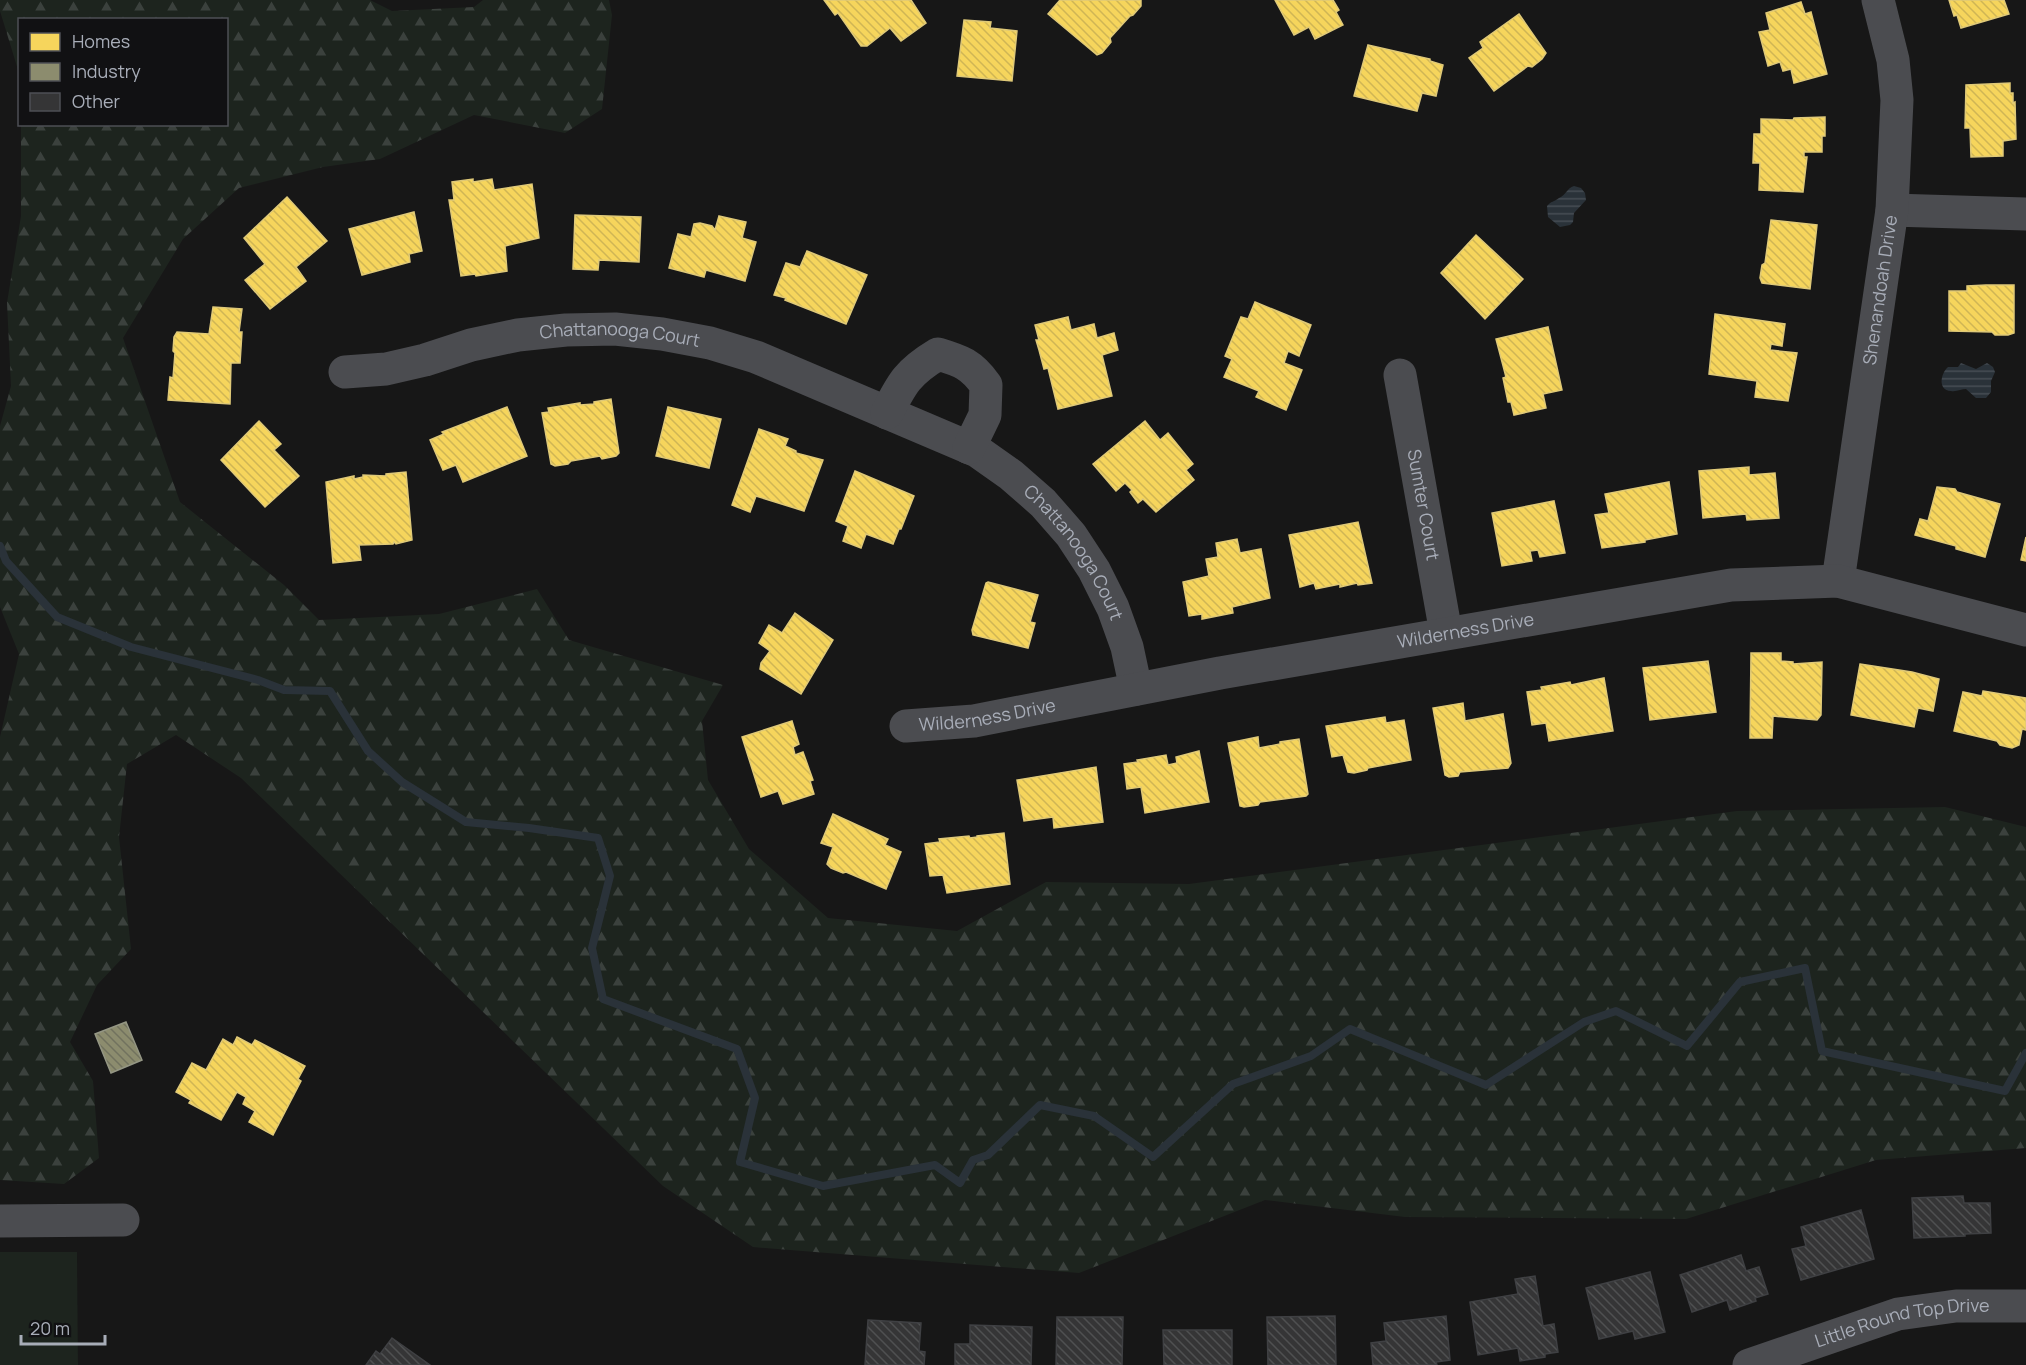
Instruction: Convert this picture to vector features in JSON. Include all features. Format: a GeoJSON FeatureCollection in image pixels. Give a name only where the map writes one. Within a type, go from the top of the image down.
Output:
{"type":"FeatureCollection","features":[{"type":"Feature","properties":{"kind":"street","name":"Shenandoah Drive"},"geometry":{"type":"LineString","coordinates":[[1838,581],[1892,210],[1897,100],[1893,60],[1878,0]]}},
{"type":"Feature","properties":{"kind":"street"},"geometry":{"type":"LineString","coordinates":[[1892,210],[2026,214]]}},
{"type":"Feature","properties":{"kind":"street","name":"Chattanooga Court"},"geometry":{"type":"LineString","coordinates":[[345,372],[386,369],[425,360],[471,345],[518,335],[566,330],[615,329],[686,338],[747,354],[977,451],[1011,475],[1043,503],[1071,535],[1094,570],[1113,608],[1127,647],[1136,688]]}},
{"type":"Feature","properties":{"kind":"street"},"geometry":{"type":"LineString","coordinates":[[887,412],[900,387],[917,367],[938,354],[963,361],[986,385],[985,415],[969,448]]}},
{"type":"Feature","properties":{"kind":"street","name":"Sumter Court"},"geometry":{"type":"LineString","coordinates":[[1400,375],[1446,633]]}},
{"type":"Feature","properties":{"kind":"street","name":"Wilderness Drive"},"geometry":{"type":"LineString","coordinates":[[906,726],[974,720],[1136,688],[1731,585],[1838,581],[2026,630]]}},
{"type":"Feature","properties":{"kind":"street"},"geometry":{"type":"LineString","coordinates":[[0,1221],[123,1220]]}},
{"type":"Feature","properties":{"kind":"street","name":"Little Round Top Drive"},"geometry":{"type":"LineString","coordinates":[[1749,1365],[1898,1314],[1956,1306],[2026,1306]]}},
{"type":"Feature","properties":{"kind":"green space"},"geometry":{"type":"Polygon","coordinates":[[[0,0],[370,0],[392,11],[474,7],[483,0],[609,0],[612,15],[602,109],[565,133],[474,115],[380,159],[323,167],[239,188],[183,239],[123,338],[180,502],[284,585],[319,620],[439,614],[537,589],[569,640],[723,685],[702,721],[708,780],[749,849],[828,918],[957,931],[1046,882],[1189,884],[1737,811],[1945,807],[2026,827],[2026,1148],[1876,1160],[1686,1219],[1405,1217],[1265,1200],[1079,1273],[753,1247],[663,1186],[241,778],[176,735],[127,764],[119,837],[131,949],[97,985],[70,1042],[93,1081],[99,1158],[64,1184],[0,1180],[0,737],[19,654],[0,607],[0,426],[11,386],[7,303],[21,216],[21,126],[228,126],[228,18],[18,18],[18,70],[0,11],[0,0]]]}},
{"type":"Feature","properties":{"kind":"green space"},"geometry":{"type":"Polygon","coordinates":[[[0,1252],[77,1252],[78,1365],[0,1365],[0,1252]]]}},
{"type":"Feature","properties":{"kind":"shaded area"},"geometry":{"type":"Polygon","coordinates":[[[1574,186],[1581,188],[1586,200],[1574,213],[1573,222],[1560,227],[1548,217],[1547,206],[1574,186]]]}},
{"type":"Feature","properties":{"kind":"shaded area"},"geometry":{"type":"Polygon","coordinates":[[[1961,363],[1976,369],[1987,363],[1993,367],[1995,372],[1991,381],[1991,392],[1986,398],[1976,398],[1966,389],[1953,391],[1944,388],[1942,377],[1948,367],[1958,367],[1961,363]]]}},
{"type":"Feature","properties":{"kind":"building: Homes"},"geometry":{"type":"Polygon","coordinates":[[[824,0],[911,0],[926,23],[901,41],[890,28],[867,46],[861,46],[838,13],[835,15],[824,0]]]}},
{"type":"Feature","properties":{"kind":"building: Homes"},"geometry":{"type":"Polygon","coordinates":[[[1060,0],[1141,0],[1141,6],[1110,38],[1111,42],[1102,53],[1097,55],[1048,14],[1060,0]]]}},
{"type":"Feature","properties":{"kind":"building: Homes"},"geometry":{"type":"Polygon","coordinates":[[[1275,0],[1333,0],[1339,10],[1336,12],[1343,25],[1315,39],[1309,27],[1294,35],[1275,0]]]}},
{"type":"Feature","properties":{"kind":"building: Homes"},"geometry":{"type":"Polygon","coordinates":[[[1949,0],[2004,0],[2009,14],[1961,28],[1949,0]]]}},
{"type":"Feature","properties":{"kind":"building: Homes"},"geometry":{"type":"Polygon","coordinates":[[[1801,2],[1805,14],[1811,12],[1827,74],[1794,83],[1791,69],[1783,71],[1780,62],[1768,66],[1759,32],[1770,30],[1766,13],[1801,2]]]}},
{"type":"Feature","properties":{"kind":"building: Homes"},"geometry":{"type":"Polygon","coordinates":[[[1519,14],[1546,53],[1532,67],[1528,66],[1494,91],[1469,58],[1483,48],[1480,42],[1519,14]]]}},
{"type":"Feature","properties":{"kind":"building: Homes"},"geometry":{"type":"Polygon","coordinates":[[[964,20],[991,22],[990,28],[1017,31],[1012,81],[957,76],[964,20]]]}},
{"type":"Feature","properties":{"kind":"building: Homes"},"geometry":{"type":"Polygon","coordinates":[[[1368,45],[1430,59],[1430,61],[1443,65],[1436,96],[1422,93],[1417,111],[1354,96],[1368,45]]]}},
{"type":"Feature","properties":{"kind":"building: Homes"},"geometry":{"type":"Polygon","coordinates":[[[2010,83],[2010,93],[2013,93],[2013,103],[2015,102],[2016,139],[2003,141],[2003,156],[1971,157],[1970,128],[1965,128],[1966,85],[2010,83]]]}},
{"type":"Feature","properties":{"kind":"building: Homes"},"geometry":{"type":"Polygon","coordinates":[[[1825,117],[1822,152],[1804,152],[1804,157],[1807,157],[1803,192],[1759,190],[1760,163],[1753,163],[1754,134],[1761,134],[1761,119],[1793,120],[1794,118],[1825,117]]]}},
{"type":"Feature","properties":{"kind":"building: Homes"},"geometry":{"type":"Polygon","coordinates":[[[473,179],[473,182],[492,179],[494,190],[532,184],[539,238],[505,246],[507,271],[461,276],[449,200],[454,200],[452,182],[473,179]]]}},
{"type":"Feature","properties":{"kind":"building: Homes"},"geometry":{"type":"Polygon","coordinates":[[[287,197],[327,241],[296,267],[306,281],[270,309],[245,280],[265,264],[244,238],[287,197]]]}},
{"type":"Feature","properties":{"kind":"building: Homes"},"geometry":{"type":"Polygon","coordinates":[[[414,212],[422,251],[409,254],[410,262],[362,275],[349,229],[414,212]]]}},
{"type":"Feature","properties":{"kind":"building: Homes"},"geometry":{"type":"Polygon","coordinates":[[[575,215],[641,217],[639,262],[599,260],[598,270],[573,269],[575,215]]]}},
{"type":"Feature","properties":{"kind":"building: Homes"},"geometry":{"type":"Polygon","coordinates":[[[719,216],[746,222],[742,238],[756,242],[745,281],[706,270],[704,277],[669,268],[678,234],[691,237],[694,224],[700,223],[712,226],[715,230],[719,216]]]}},
{"type":"Feature","properties":{"kind":"building: Homes"},"geometry":{"type":"Polygon","coordinates":[[[1771,220],[1817,225],[1810,289],[1762,283],[1760,278],[1762,265],[1765,263],[1771,220]]]}},
{"type":"Feature","properties":{"kind":"building: Homes"},"geometry":{"type":"Polygon","coordinates":[[[1476,235],[1523,279],[1485,319],[1441,273],[1476,235]]]}},
{"type":"Feature","properties":{"kind":"building: Homes"},"geometry":{"type":"Polygon","coordinates":[[[807,251],[867,275],[846,324],[774,295],[786,263],[800,267],[807,251]]]}},
{"type":"Feature","properties":{"kind":"building: Homes"},"geometry":{"type":"Polygon","coordinates":[[[2014,285],[2014,333],[1995,335],[1992,332],[1949,331],[1949,291],[1967,291],[1967,286],[2014,285]]]}},
{"type":"Feature","properties":{"kind":"building: Homes"},"geometry":{"type":"Polygon","coordinates":[[[1255,302],[1311,325],[1299,356],[1288,351],[1284,363],[1302,370],[1286,410],[1256,397],[1259,391],[1224,377],[1232,359],[1225,356],[1241,317],[1248,319],[1255,302]]]}},
{"type":"Feature","properties":{"kind":"building: Homes"},"geometry":{"type":"Polygon","coordinates":[[[213,307],[242,309],[239,332],[242,332],[240,363],[231,363],[230,404],[168,400],[170,377],[173,378],[174,337],[177,332],[209,334],[213,307]]]}},
{"type":"Feature","properties":{"kind":"building: Homes"},"geometry":{"type":"Polygon","coordinates":[[[1715,314],[1785,324],[1782,346],[1771,344],[1770,350],[1797,353],[1788,401],[1755,397],[1757,381],[1709,374],[1715,314]]]}},
{"type":"Feature","properties":{"kind":"building: Homes"},"geometry":{"type":"Polygon","coordinates":[[[1068,317],[1071,330],[1094,324],[1097,338],[1114,333],[1118,350],[1102,355],[1112,396],[1058,409],[1048,368],[1044,369],[1036,340],[1039,340],[1035,325],[1068,317]]]}},
{"type":"Feature","properties":{"kind":"building: Homes"},"geometry":{"type":"Polygon","coordinates":[[[1548,327],[1562,390],[1543,394],[1546,408],[1514,415],[1511,402],[1508,402],[1503,378],[1506,377],[1496,339],[1548,327]]]}},
{"type":"Feature","properties":{"kind":"building: Homes"},"geometry":{"type":"Polygon","coordinates":[[[611,399],[619,453],[616,456],[602,459],[600,456],[571,461],[568,464],[555,466],[551,464],[542,413],[549,412],[548,408],[580,403],[580,405],[594,404],[594,402],[611,399]]]}},
{"type":"Feature","properties":{"kind":"building: Homes"},"geometry":{"type":"Polygon","coordinates":[[[507,407],[527,456],[463,482],[456,465],[443,470],[430,440],[444,434],[442,432],[507,407]]]}},
{"type":"Feature","properties":{"kind":"building: Homes"},"geometry":{"type":"Polygon","coordinates":[[[668,407],[721,419],[709,468],[656,456],[668,407]]]}},
{"type":"Feature","properties":{"kind":"building: Homes"},"geometry":{"type":"Polygon","coordinates":[[[259,421],[281,444],[274,450],[299,476],[265,507],[221,460],[259,421]]]}},
{"type":"Feature","properties":{"kind":"building: Homes"},"geometry":{"type":"Polygon","coordinates":[[[1145,421],[1160,440],[1168,433],[1193,464],[1186,470],[1194,480],[1156,512],[1143,499],[1138,503],[1130,492],[1132,490],[1125,483],[1116,491],[1093,464],[1145,421]]]}},
{"type":"Feature","properties":{"kind":"building: Homes"},"geometry":{"type":"Polygon","coordinates":[[[759,429],[788,439],[785,446],[796,453],[823,460],[804,511],[756,496],[750,512],[732,505],[759,429]]]}},
{"type":"Feature","properties":{"kind":"building: Homes"},"geometry":{"type":"Polygon","coordinates":[[[1749,467],[1749,475],[1775,473],[1779,518],[1747,520],[1746,514],[1703,518],[1699,471],[1749,467]]]}},
{"type":"Feature","properties":{"kind":"building: Homes"},"geometry":{"type":"Polygon","coordinates":[[[855,471],[914,496],[893,544],[866,534],[861,548],[843,541],[848,526],[836,521],[855,471]]]}},
{"type":"Feature","properties":{"kind":"building: Homes"},"geometry":{"type":"Polygon","coordinates":[[[406,472],[412,540],[396,544],[394,542],[393,544],[359,545],[361,560],[333,563],[326,482],[354,476],[354,479],[363,477],[363,475],[386,476],[386,474],[406,472]]]}},
{"type":"Feature","properties":{"kind":"building: Homes"},"geometry":{"type":"Polygon","coordinates":[[[1669,482],[1677,534],[1645,540],[1645,542],[1602,548],[1595,515],[1609,513],[1605,494],[1669,482]]]}},
{"type":"Feature","properties":{"kind":"building: Homes"},"geometry":{"type":"Polygon","coordinates":[[[1937,487],[1955,489],[1957,492],[2000,504],[1985,557],[1915,535],[1920,519],[1928,521],[1937,487]]]}},
{"type":"Feature","properties":{"kind":"building: Homes"},"geometry":{"type":"Polygon","coordinates":[[[1554,501],[1565,553],[1540,557],[1538,550],[1530,551],[1532,561],[1502,566],[1492,513],[1554,501]]]}},
{"type":"Feature","properties":{"kind":"building: Homes"},"geometry":{"type":"Polygon","coordinates":[[[1358,522],[1372,583],[1358,585],[1357,583],[1340,587],[1340,584],[1316,589],[1314,583],[1300,587],[1289,535],[1358,522]]]}},
{"type":"Feature","properties":{"kind":"building: Homes"},"geometry":{"type":"Polygon","coordinates":[[[2026,537],[2026,561],[2021,560],[2026,537]]]}},
{"type":"Feature","properties":{"kind":"building: Homes"},"geometry":{"type":"Polygon","coordinates":[[[1237,539],[1240,553],[1261,549],[1270,598],[1232,607],[1233,613],[1202,619],[1202,614],[1189,616],[1183,582],[1209,576],[1206,559],[1218,557],[1216,543],[1237,539]]]}},
{"type":"Feature","properties":{"kind":"building: Homes"},"geometry":{"type":"Polygon","coordinates":[[[988,582],[1038,595],[1030,622],[1035,623],[1028,648],[973,635],[972,630],[988,582]]]}},
{"type":"Feature","properties":{"kind":"building: Homes"},"geometry":{"type":"Polygon","coordinates":[[[795,613],[833,640],[801,694],[760,669],[761,663],[770,651],[759,643],[769,625],[782,633],[795,613]]]}},
{"type":"Feature","properties":{"kind":"building: Homes"},"geometry":{"type":"Polygon","coordinates":[[[1751,653],[1781,653],[1781,661],[1793,662],[1793,664],[1822,662],[1821,715],[1817,720],[1773,716],[1772,738],[1750,738],[1751,653]]]}},
{"type":"Feature","properties":{"kind":"building: Homes"},"geometry":{"type":"Polygon","coordinates":[[[1708,661],[1716,712],[1650,720],[1643,668],[1708,661]]]}},
{"type":"Feature","properties":{"kind":"building: Homes"},"geometry":{"type":"Polygon","coordinates":[[[1860,664],[1912,672],[1939,679],[1933,711],[1918,708],[1914,727],[1851,715],[1860,664]]]}},
{"type":"Feature","properties":{"kind":"building: Homes"},"geometry":{"type":"Polygon","coordinates":[[[1604,678],[1613,731],[1549,741],[1546,723],[1532,725],[1527,692],[1542,690],[1541,687],[1570,682],[1571,685],[1604,678]]]}},
{"type":"Feature","properties":{"kind":"building: Homes"},"geometry":{"type":"Polygon","coordinates":[[[1983,691],[2026,698],[2026,730],[2022,729],[2019,745],[2012,748],[2000,745],[1997,741],[1954,731],[1963,692],[1982,696],[1983,691]]]}},
{"type":"Feature","properties":{"kind":"building: Homes"},"geometry":{"type":"Polygon","coordinates":[[[1463,703],[1465,721],[1503,714],[1511,763],[1508,768],[1460,772],[1458,776],[1449,777],[1445,775],[1433,708],[1463,703]]]}},
{"type":"Feature","properties":{"kind":"building: Homes"},"geometry":{"type":"Polygon","coordinates":[[[1385,717],[1386,723],[1404,720],[1411,760],[1354,773],[1348,772],[1343,755],[1332,757],[1326,726],[1385,717]]]}},
{"type":"Feature","properties":{"kind":"building: Homes"},"geometry":{"type":"Polygon","coordinates":[[[792,721],[799,744],[793,747],[795,755],[803,752],[813,780],[810,781],[814,794],[783,804],[778,791],[761,797],[742,737],[792,721]]]}},
{"type":"Feature","properties":{"kind":"building: Homes"},"geometry":{"type":"Polygon","coordinates":[[[1258,737],[1259,748],[1299,739],[1308,794],[1306,796],[1240,806],[1228,743],[1258,737]]]}},
{"type":"Feature","properties":{"kind":"building: Homes"},"geometry":{"type":"Polygon","coordinates":[[[1199,751],[1209,802],[1145,813],[1141,787],[1127,789],[1124,764],[1166,755],[1168,765],[1177,763],[1176,757],[1199,751]]]}},
{"type":"Feature","properties":{"kind":"building: Homes"},"geometry":{"type":"Polygon","coordinates":[[[1096,767],[1103,822],[1054,828],[1053,817],[1024,821],[1017,780],[1096,767]]]}},
{"type":"Feature","properties":{"kind":"building: Homes"},"geometry":{"type":"Polygon","coordinates":[[[833,814],[888,839],[885,845],[901,852],[886,889],[831,868],[827,864],[833,847],[821,843],[833,814]]]}},
{"type":"Feature","properties":{"kind":"building: Homes"},"geometry":{"type":"Polygon","coordinates":[[[1004,833],[1010,884],[947,893],[943,875],[930,876],[925,844],[940,842],[939,839],[969,836],[970,838],[1004,833]]]}},
{"type":"Feature","properties":{"kind":"building: Homes"},"geometry":{"type":"Polygon","coordinates":[[[237,1037],[252,1045],[255,1040],[305,1066],[298,1079],[301,1081],[273,1135],[249,1122],[255,1111],[243,1104],[246,1097],[237,1092],[221,1120],[189,1103],[191,1100],[176,1092],[192,1063],[206,1070],[223,1039],[233,1045],[237,1037]]]}},
{"type":"Feature","properties":{"kind":"building: Industry"},"geometry":{"type":"Polygon","coordinates":[[[126,1022],[142,1060],[111,1073],[95,1034],[126,1022]]]}},
{"type":"Feature","properties":{"kind":"building: Other"},"geometry":{"type":"Polygon","coordinates":[[[1963,1196],[1964,1203],[1990,1203],[1991,1233],[1914,1238],[1912,1198],[1963,1196]]]}},
{"type":"Feature","properties":{"kind":"building: Other"},"geometry":{"type":"Polygon","coordinates":[[[1861,1210],[1874,1259],[1801,1280],[1792,1249],[1806,1246],[1801,1227],[1861,1210]]]}},
{"type":"Feature","properties":{"kind":"building: Other"},"geometry":{"type":"Polygon","coordinates":[[[1741,1255],[1746,1271],[1759,1267],[1768,1294],[1730,1310],[1727,1300],[1692,1312],[1680,1275],[1741,1255]]]}},
{"type":"Feature","properties":{"kind":"building: Other"},"geometry":{"type":"Polygon","coordinates":[[[1650,1272],[1665,1332],[1635,1339],[1633,1331],[1599,1339],[1586,1288],[1650,1272]]]}},
{"type":"Feature","properties":{"kind":"building: Other"},"geometry":{"type":"Polygon","coordinates":[[[1535,1276],[1543,1326],[1554,1324],[1558,1352],[1545,1354],[1545,1357],[1520,1361],[1518,1348],[1478,1355],[1470,1302],[1518,1294],[1515,1279],[1535,1276]]]}},
{"type":"Feature","properties":{"kind":"building: Other"},"geometry":{"type":"Polygon","coordinates":[[[1335,1316],[1336,1365],[1268,1365],[1267,1317],[1335,1316]]]}},
{"type":"Feature","properties":{"kind":"building: Other"},"geometry":{"type":"Polygon","coordinates":[[[1446,1316],[1450,1360],[1436,1362],[1437,1365],[1373,1365],[1371,1343],[1386,1341],[1384,1323],[1446,1316]]]}},
{"type":"Feature","properties":{"kind":"building: Other"},"geometry":{"type":"Polygon","coordinates":[[[1057,1317],[1123,1317],[1122,1365],[1056,1365],[1057,1317]]]}},
{"type":"Feature","properties":{"kind":"building: Other"},"geometry":{"type":"Polygon","coordinates":[[[868,1320],[921,1323],[919,1351],[925,1352],[924,1365],[865,1365],[868,1320]]]}},
{"type":"Feature","properties":{"kind":"building: Other"},"geometry":{"type":"Polygon","coordinates":[[[970,1325],[1032,1327],[1031,1365],[955,1365],[955,1344],[970,1344],[970,1325]]]}},
{"type":"Feature","properties":{"kind":"building: Other"},"geometry":{"type":"Polygon","coordinates":[[[1163,1330],[1232,1330],[1232,1365],[1164,1365],[1163,1330]]]}},
{"type":"Feature","properties":{"kind":"building: Other"},"geometry":{"type":"Polygon","coordinates":[[[392,1338],[430,1365],[366,1365],[376,1351],[380,1354],[392,1338]]]}},
{"type":"Feature","properties":{"kind":"waterway"},"geometry":{"type":"LineString","coordinates":[[0,546],[6,561],[57,617],[131,647],[258,680],[284,690],[330,691],[368,751],[402,782],[466,822],[598,838],[610,876],[592,948],[603,999],[737,1049],[755,1098],[740,1162],[823,1186],[935,1165],[960,1183],[973,1160],[988,1155],[1040,1105],[1094,1116],[1153,1157],[1233,1084],[1311,1056],[1350,1029],[1486,1085],[1584,1022],[1616,1011],[1687,1046],[1740,982],[1805,968],[1822,1051],[2005,1091],[2026,1053]]}}]}
